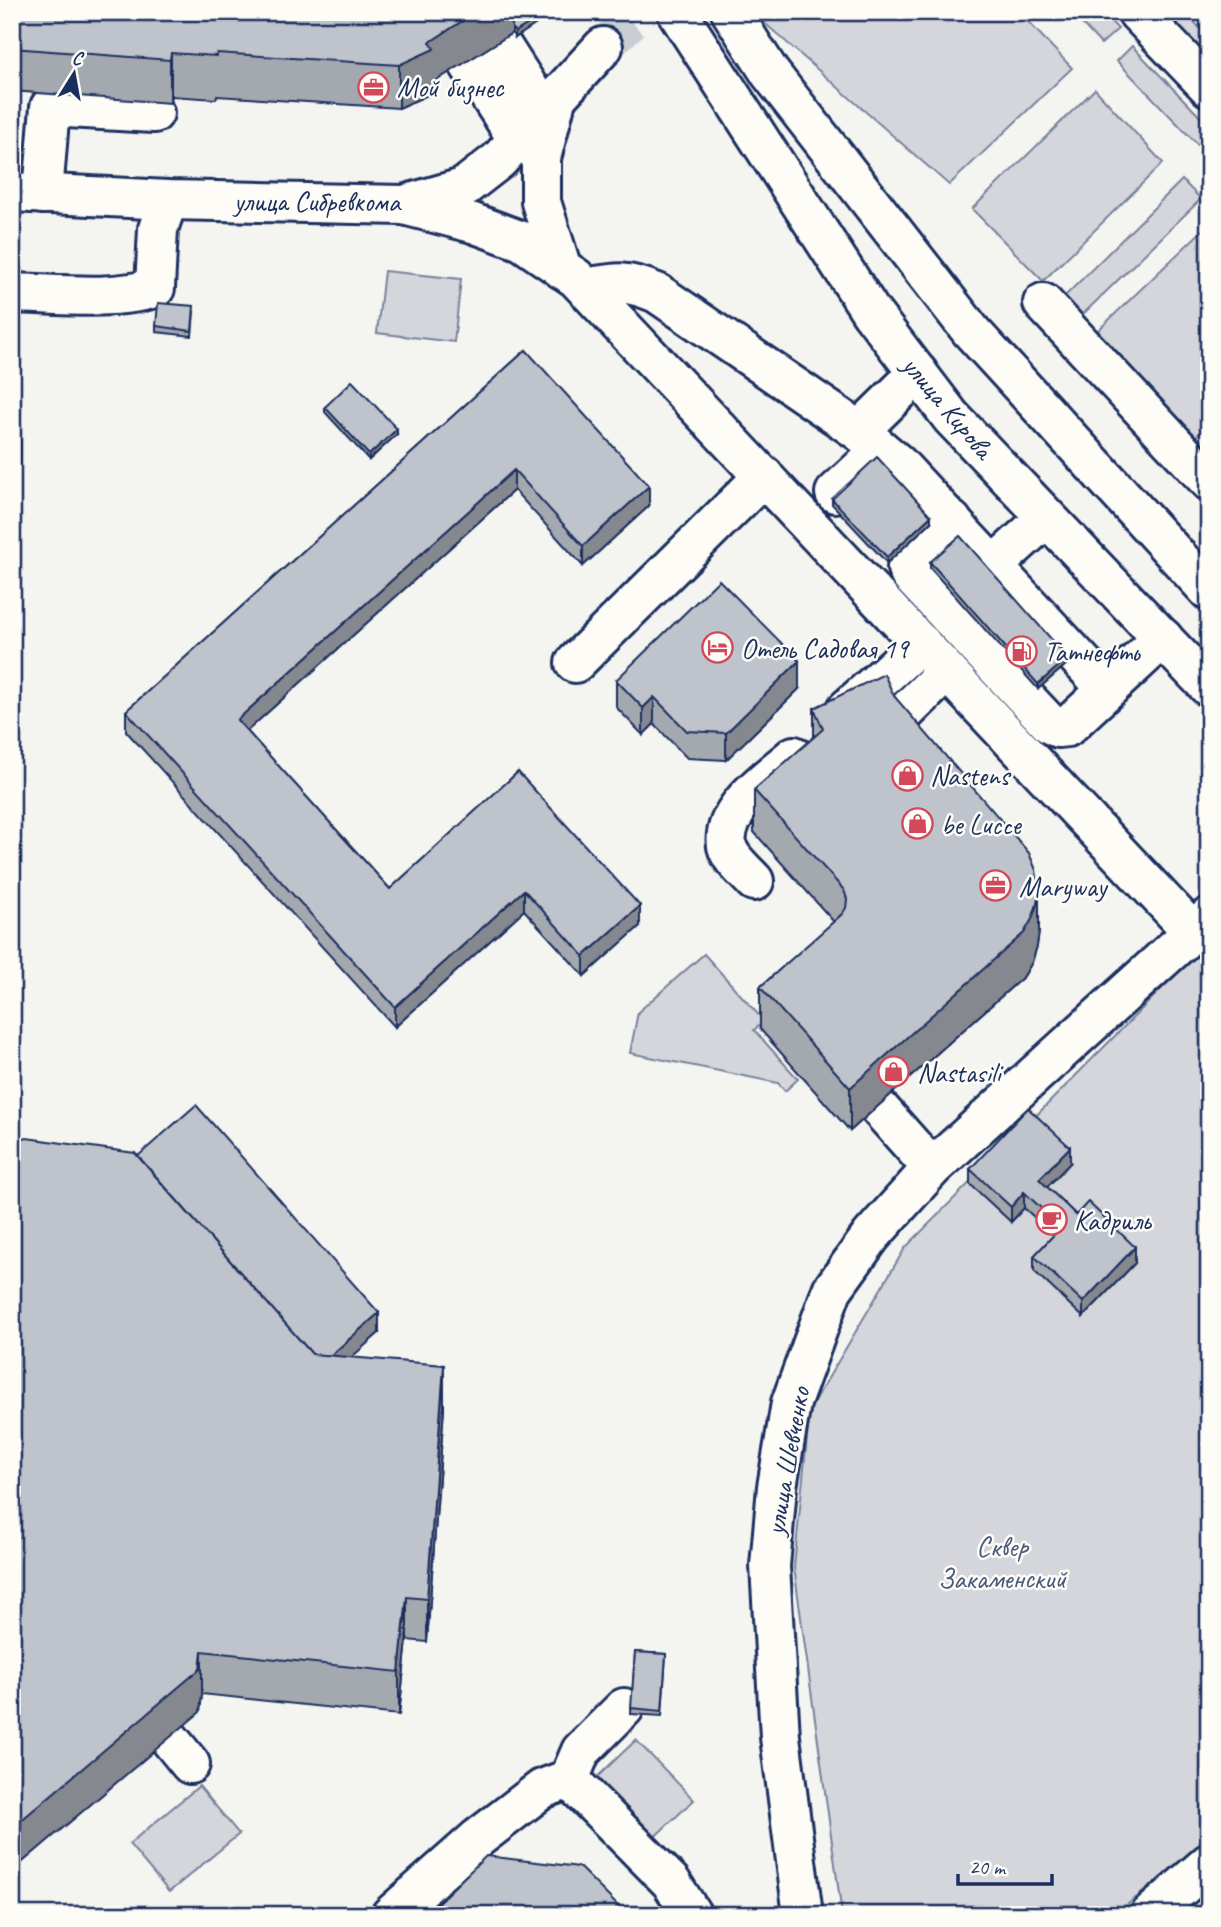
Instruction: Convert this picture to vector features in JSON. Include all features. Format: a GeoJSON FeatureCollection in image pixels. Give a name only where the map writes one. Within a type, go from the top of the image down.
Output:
{"type":"FeatureCollection","features":[{"type":"Feature","properties":{"kind":"street"},"geometry":{"type":"LineString","coordinates":[[435,12],[518,139]]}},
{"type":"Feature","properties":{"kind":"street"},"geometry":{"type":"LineString","coordinates":[[480,12],[550,106],[541,158],[541,202],[574,278]]}},
{"type":"Feature","properties":{"kind":"street","name":"улица Кирова"},"geometry":{"type":"LineString","coordinates":[[677,12],[872,312],[951,418],[1209,687]]}},
{"type":"Feature","properties":{"kind":"street"},"geometry":{"type":"LineString","coordinates":[[731,12],[770,73],[971,331],[1209,591]]}},
{"type":"Feature","properties":{"kind":"street"},"geometry":{"type":"LineString","coordinates":[[1137,12],[1209,87]]}},
{"type":"Feature","properties":{"kind":"street","name":"улица Сибревкома"},"geometry":{"type":"LineString","coordinates":[[28,193],[168,200],[404,205],[463,188],[499,160],[603,47]]}},
{"type":"Feature","properties":{"kind":"street"},"geometry":{"type":"LineString","coordinates":[[28,193],[50,107],[154,113]]}},
{"type":"Feature","properties":{"kind":"street"},"geometry":{"type":"LineString","coordinates":[[12,293],[116,295],[137,294],[155,288],[158,229],[168,200]]}},
{"type":"Feature","properties":{"kind":"street"},"geometry":{"type":"LineString","coordinates":[[404,205],[473,223],[522,241],[574,278],[947,671],[1201,924]]}},
{"type":"Feature","properties":{"kind":"street"},"geometry":{"type":"LineString","coordinates":[[574,278],[632,283],[657,293],[870,440],[952,521],[1107,689]]}},
{"type":"Feature","properties":{"kind":"street"},"geometry":{"type":"LineString","coordinates":[[1043,303],[1209,481]]}},
{"type":"Feature","properties":{"kind":"street"},"geometry":{"type":"LineString","coordinates":[[835,493],[918,373]]}},
{"type":"Feature","properties":{"kind":"street"},"geometry":{"type":"LineString","coordinates":[[575,663],[764,476]]}},
{"type":"Feature","properties":{"kind":"street"},"geometry":{"type":"LineString","coordinates":[[964,632],[993,566],[1046,518]]}},
{"type":"Feature","properties":{"kind":"street"},"geometry":{"type":"LineString","coordinates":[[952,521],[910,560],[907,568],[910,575],[1050,724],[1058,728],[1067,727],[1163,638]]}},
{"type":"Feature","properties":{"kind":"street"},"geometry":{"type":"LineString","coordinates":[[754,881],[732,856],[727,846],[728,834],[738,806],[921,643]]}},
{"type":"Feature","properties":{"kind":"street"},"geometry":{"type":"LineString","coordinates":[[889,728],[947,671]]}},
{"type":"Feature","properties":{"kind":"street","name":"улица Шевченко"},"geometry":{"type":"LineString","coordinates":[[803,1915],[780,1737],[770,1566],[777,1487],[791,1403],[832,1290],[871,1236],[932,1168],[1201,924]]}},
{"type":"Feature","properties":{"kind":"street"},"geometry":{"type":"LineString","coordinates":[[877,1106],[932,1168]]}},
{"type":"Feature","properties":{"kind":"street"},"geometry":{"type":"LineString","coordinates":[[138,1700],[190,1764]]}},
{"type":"Feature","properties":{"kind":"street"},"geometry":{"type":"LineString","coordinates":[[391,1915],[478,1838],[531,1797],[542,1789],[569,1779],[581,1752],[624,1708]]}},
{"type":"Feature","properties":{"kind":"street"},"geometry":{"type":"LineString","coordinates":[[569,1779],[671,1882],[692,1915]]}},
{"type":"Feature","properties":{"kind":"street"},"geometry":{"type":"LineString","coordinates":[[1150,1915],[1209,1863]]}},
{"type":"Feature","properties":{"kind":"green space"},"geometry":{"type":"Polygon","coordinates":[[[752,12],[1019,12],[1072,68],[949,185],[752,12]]]}},
{"type":"Feature","properties":{"kind":"green space"},"geometry":{"type":"Polygon","coordinates":[[[1071,12],[1102,12],[1118,29],[1101,44],[1071,12]]]}},
{"type":"Feature","properties":{"kind":"green space"},"geometry":{"type":"Polygon","coordinates":[[[1155,12],[1185,12],[1209,38],[1209,69],[1155,12]]]}},
{"type":"Feature","properties":{"kind":"green space"},"geometry":{"type":"Polygon","coordinates":[[[1132,46],[1209,126],[1209,135],[1198,145],[1117,61],[1132,46]]]}},
{"type":"Feature","properties":{"kind":"green space"},"geometry":{"type":"Polygon","coordinates":[[[1095,89],[1163,163],[1043,281],[972,209],[1095,89]]]}},
{"type":"Feature","properties":{"kind":"green space"},"geometry":{"type":"Polygon","coordinates":[[[1182,180],[1201,199],[1078,319],[1060,301],[1182,180]]]}},
{"type":"Feature","properties":{"kind":"green space"},"geometry":{"type":"Polygon","coordinates":[[[1209,224],[1209,424],[1191,441],[1091,337],[1209,224]]]}},
{"type":"Feature","properties":{"kind":"green space"},"geometry":{"type":"Polygon","coordinates":[[[384,271],[461,279],[454,342],[377,333],[384,271]]]}},
{"type":"Feature","properties":{"kind":"green space","name":"Сквер Закаменский"},"geometry":{"type":"Polygon","coordinates":[[[1209,941],[1209,1840],[1114,1915],[842,1915],[794,1567],[810,1409],[905,1248],[1209,941]]]}},
{"type":"Feature","properties":{"kind":"green space"},"geometry":{"type":"Polygon","coordinates":[[[704,954],[764,1021],[754,1030],[798,1079],[785,1091],[778,1083],[630,1053],[638,1012],[704,954]]]}},
{"type":"Feature","properties":{"kind":"green space"},"geometry":{"type":"Polygon","coordinates":[[[636,1740],[694,1800],[649,1842],[592,1782],[636,1740]]]}},
{"type":"Feature","properties":{"kind":"green space"},"geometry":{"type":"Polygon","coordinates":[[[199,1786],[239,1834],[169,1892],[129,1844],[199,1786]]]}},
{"type":"Feature","properties":{"kind":"building"},"geometry":{"type":"Polygon","coordinates":[[[12,12],[476,12],[430,42],[434,49],[399,65],[217,53],[216,56],[171,53],[170,60],[12,48],[12,12]]]}},
{"type":"Feature","properties":{"kind":"building"},"geometry":{"type":"Polygon","coordinates":[[[512,12],[532,12],[536,19],[515,32],[512,27],[512,12]]]}},
{"type":"Feature","properties":{"kind":"building"},"geometry":{"type":"Polygon","coordinates":[[[158,303],[194,306],[192,331],[156,326],[158,303]]]}},
{"type":"Feature","properties":{"kind":"building"},"geometry":{"type":"Polygon","coordinates":[[[526,350],[649,486],[583,546],[514,470],[237,720],[390,889],[518,772],[640,906],[584,956],[524,890],[395,1007],[126,711],[526,350]]]}},
{"type":"Feature","properties":{"kind":"building"},"geometry":{"type":"Polygon","coordinates":[[[352,381],[397,429],[369,455],[325,407],[352,381]]]}},
{"type":"Feature","properties":{"kind":"building"},"geometry":{"type":"Polygon","coordinates":[[[12,413],[20,424],[12,430],[12,413]]]}},
{"type":"Feature","properties":{"kind":"building"},"geometry":{"type":"Polygon","coordinates":[[[877,457],[931,516],[887,557],[832,499],[877,457]]]}},
{"type":"Feature","properties":{"kind":"building"},"geometry":{"type":"Polygon","coordinates":[[[960,536],[1068,658],[1038,684],[930,562],[960,536]]]}},
{"type":"Feature","properties":{"kind":"building","name":"Отель Садовая 19"},"geometry":{"type":"Polygon","coordinates":[[[719,580],[799,661],[726,733],[687,731],[654,697],[643,708],[616,680],[719,580]]]}},
{"type":"Feature","properties":{"kind":"building"},"geometry":{"type":"Polygon","coordinates":[[[884,674],[894,696],[1029,853],[1039,888],[1032,919],[1024,933],[850,1088],[760,987],[842,914],[847,899],[844,890],[754,790],[823,729],[814,708],[884,674]]]}},
{"type":"Feature","properties":{"kind":"building"},"geometry":{"type":"Polygon","coordinates":[[[196,1105],[379,1313],[330,1356],[312,1354],[138,1156],[196,1105]]]}},
{"type":"Feature","properties":{"kind":"building","name":"Кадриль"},"geometry":{"type":"Polygon","coordinates":[[[1028,1108],[1070,1147],[1039,1179],[1076,1215],[1088,1202],[1135,1247],[1083,1302],[1034,1256],[1061,1227],[1024,1192],[1011,1207],[970,1169],[1028,1108]]]}},
{"type":"Feature","properties":{"kind":"building"},"geometry":{"type":"Polygon","coordinates":[[[12,1136],[135,1153],[312,1354],[444,1365],[427,1599],[407,1597],[399,1672],[202,1651],[200,1669],[12,1828],[12,1136]]]}},
{"type":"Feature","properties":{"kind":"building"},"geometry":{"type":"Polygon","coordinates":[[[635,1652],[666,1654],[662,1711],[631,1708],[635,1652]]]}},
{"type":"Feature","properties":{"kind":"building"},"geometry":{"type":"Polygon","coordinates":[[[486,1856],[579,1867],[627,1915],[425,1915],[486,1856]]]}},
{"type":"Feature","properties":{"kind":"tunnel"},"geometry":{"type":"LineString","coordinates":[[603,47],[640,12]]}},
{"type":"Feature","properties":{"kind":"place","name":"Мой бизнес"},"geometry":{"type":"Point","coordinates":[374,87]}},
{"type":"Feature","properties":{"kind":"place","name":"Отель Садовая 19"},"geometry":{"type":"Point","coordinates":[718,648]}},
{"type":"Feature","properties":{"kind":"place","name":"Татнефть"},"geometry":{"type":"Point","coordinates":[1021,651]}},
{"type":"Feature","properties":{"kind":"place","name":"Nastens"},"geometry":{"type":"Point","coordinates":[907,775]}},
{"type":"Feature","properties":{"kind":"place","name":"be Lucce"},"geometry":{"type":"Point","coordinates":[918,824]}},
{"type":"Feature","properties":{"kind":"place","name":"Maryway"},"geometry":{"type":"Point","coordinates":[996,886]}},
{"type":"Feature","properties":{"kind":"place","name":"Nastasili"},"geometry":{"type":"Point","coordinates":[894,1072]}},
{"type":"Feature","properties":{"kind":"place","name":"Кадриль"},"geometry":{"type":"Point","coordinates":[1051,1220]}}]}
